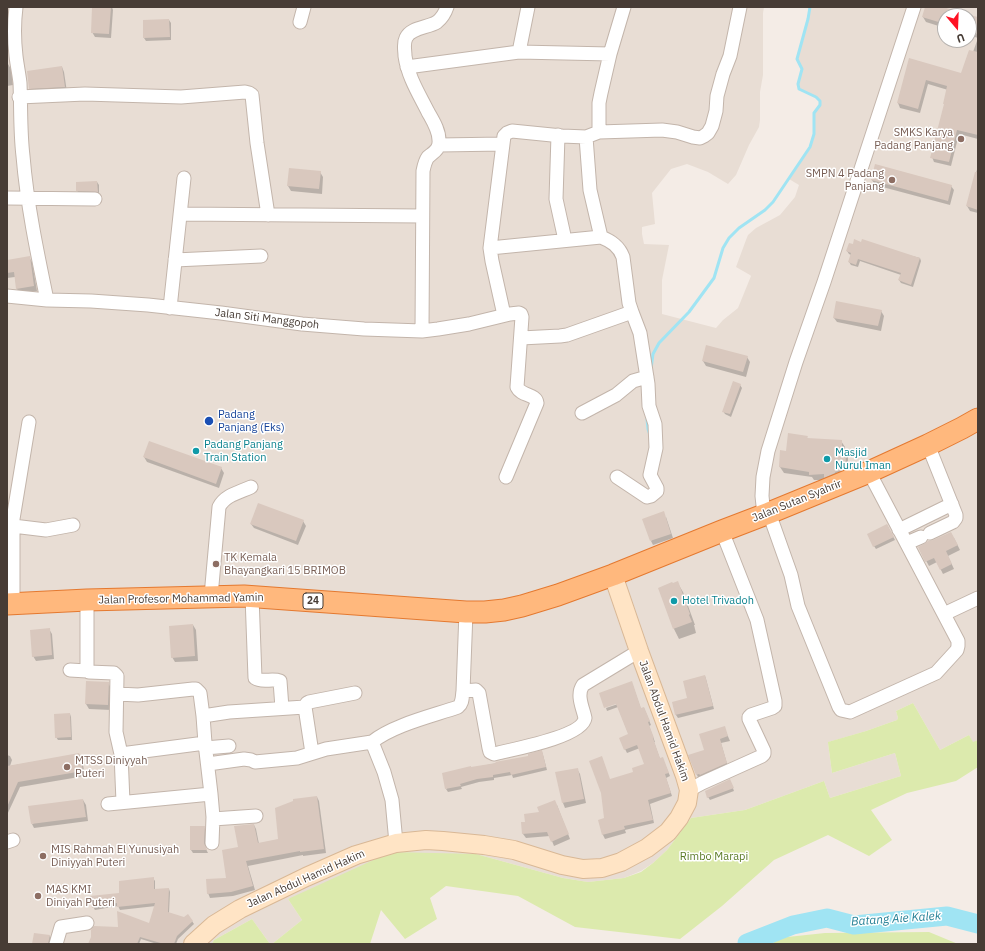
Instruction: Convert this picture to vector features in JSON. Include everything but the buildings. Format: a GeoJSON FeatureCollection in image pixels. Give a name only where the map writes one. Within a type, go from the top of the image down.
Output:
{"type":"FeatureCollection","features":[{"type":"Feature","properties":{"kind":"highway","name":"Jalan Sutan Syahrir"},"geometry":{"type":"LineString","coordinates":[[613,575],[869,472],[928,445],[978,419]]}},
{"type":"Feature","properties":{"kind":"highway","name":"Jalan Profesor Mohammad Yamin"},"geometry":{"type":"LineString","coordinates":[[10,604],[87,600],[252,596],[466,612],[485,612],[522,606],[613,575]]}},
{"type":"Feature","properties":{"kind":"main road","name":"Jalan Abdul Hamid Hakim"},"geometry":{"type":"LineString","coordinates":[[193,944],[214,925],[240,909],[312,874],[356,855],[396,843],[437,840],[484,845],[514,850],[562,865],[583,869],[602,868],[621,862],[647,848],[668,832],[679,818],[687,803],[689,790],[613,575]]}},
{"type":"Feature","properties":{"kind":"street"},"geometry":{"type":"LineString","coordinates":[[16,7],[10,22],[20,82],[19,97],[23,155],[28,198],[47,300]]}},
{"type":"Feature","properties":{"kind":"street"},"geometry":{"type":"LineString","coordinates":[[300,22],[304,7]]}},
{"type":"Feature","properties":{"kind":"street"},"geometry":{"type":"LineString","coordinates":[[422,331],[423,171],[424,165],[428,158],[436,151],[439,145],[439,138],[436,128],[414,86],[407,67],[404,44],[408,34],[437,22],[443,16],[447,7]]}},
{"type":"Feature","properties":{"kind":"street"},"geometry":{"type":"LineString","coordinates":[[518,52],[528,7]]}},
{"type":"Feature","properties":{"kind":"street"},"geometry":{"type":"LineString","coordinates":[[601,237],[590,190],[593,134],[600,93],[624,7]]}},
{"type":"Feature","properties":{"kind":"street"},"geometry":{"type":"LineString","coordinates":[[504,315],[490,248],[504,136],[512,131],[562,136],[662,130],[700,138],[708,133],[712,126],[716,111],[717,96],[730,56],[740,7]]}},
{"type":"Feature","properties":{"kind":"street"},"geometry":{"type":"LineString","coordinates":[[869,472],[958,641],[958,646],[957,650],[936,673],[850,712],[841,710],[798,606],[791,575],[767,514],[762,496],[763,476],[768,452],[796,362],[824,282],[914,7]]}},
{"type":"Feature","properties":{"kind":"street"},"geometry":{"type":"LineString","coordinates":[[407,67],[518,52],[610,54]]}},
{"type":"Feature","properties":{"kind":"street"},"geometry":{"type":"LineString","coordinates":[[19,97],[85,94],[181,96],[250,92],[252,95],[257,143],[268,215]]}},
{"type":"Feature","properties":{"kind":"street"},"geometry":{"type":"LineString","coordinates":[[558,135],[556,199],[565,240]]}},
{"type":"Feature","properties":{"kind":"street"},"geometry":{"type":"LineString","coordinates":[[439,145],[503,144]]}},
{"type":"Feature","properties":{"kind":"street"},"geometry":{"type":"LineString","coordinates":[[170,308],[184,178]]}},
{"type":"Feature","properties":{"kind":"street"},"geometry":{"type":"LineString","coordinates":[[7,198],[95,199]]}},
{"type":"Feature","properties":{"kind":"street"},"geometry":{"type":"LineString","coordinates":[[180,214],[422,216]]}},
{"type":"Feature","properties":{"kind":"street"},"geometry":{"type":"LineString","coordinates":[[490,248],[601,237],[609,240],[621,251],[629,303],[640,333],[647,377],[649,406],[654,420],[656,448],[650,475],[657,488],[657,491],[651,496],[647,497],[617,478]]}},
{"type":"Feature","properties":{"kind":"street"},"geometry":{"type":"LineString","coordinates":[[175,260],[261,256]]}},
{"type":"Feature","properties":{"kind":"street","name":"Jalan Siti Manggopoh"},"geometry":{"type":"LineString","coordinates":[[7,296],[170,308],[302,324],[364,329],[422,331],[469,324],[504,315],[519,313],[522,317],[521,338]]}},
{"type":"Feature","properties":{"kind":"street"},"geometry":{"type":"LineString","coordinates":[[506,477],[537,400],[520,392],[517,387],[521,338],[567,335],[632,312]]}},
{"type":"Feature","properties":{"kind":"street"},"geometry":{"type":"LineString","coordinates":[[582,413],[616,395],[633,381],[647,377]]}},
{"type":"Feature","properties":{"kind":"street"},"geometry":{"type":"LineString","coordinates":[[10,604],[14,509],[29,422]]}},
{"type":"Feature","properties":{"kind":"street"},"geometry":{"type":"LineString","coordinates":[[907,544],[953,522],[956,518],[952,504],[928,445]]}},
{"type":"Feature","properties":{"kind":"street"},"geometry":{"type":"LineString","coordinates":[[211,596],[219,507],[221,502],[226,498],[251,487]]}},
{"type":"Feature","properties":{"kind":"street"},"geometry":{"type":"LineString","coordinates":[[900,530],[952,504]]}},
{"type":"Feature","properties":{"kind":"street"},"geometry":{"type":"LineString","coordinates":[[13,526],[46,530],[73,525]]}},
{"type":"Feature","properties":{"kind":"street"},"geometry":{"type":"LineString","coordinates":[[689,790],[762,756],[764,751],[749,717],[775,706],[757,620],[722,531]]}},
{"type":"Feature","properties":{"kind":"street"},"geometry":{"type":"LineString","coordinates":[[252,596],[255,678],[258,681],[277,679],[280,681],[282,708]]}},
{"type":"Feature","properties":{"kind":"street"},"geometry":{"type":"LineString","coordinates":[[944,614],[978,598]]}},
{"type":"Feature","properties":{"kind":"street"},"geometry":{"type":"LineString","coordinates":[[87,600],[87,670]]}},
{"type":"Feature","properties":{"kind":"street"},"geometry":{"type":"LineString","coordinates":[[208,764],[244,760],[251,760],[255,762],[286,760],[326,749],[372,742],[396,729],[458,707],[461,702],[463,691],[466,612]]}},
{"type":"Feature","properties":{"kind":"street"},"geometry":{"type":"LineString","coordinates":[[463,691],[476,690],[479,693],[489,748],[490,752],[494,754],[540,743],[572,732],[585,722],[579,696],[583,685],[639,651]]}},
{"type":"Feature","properties":{"kind":"street"},"geometry":{"type":"LineString","coordinates":[[70,670],[114,673],[117,676],[116,732],[121,754],[123,802]]}},
{"type":"Feature","properties":{"kind":"street"},"geometry":{"type":"LineString","coordinates":[[117,694],[138,695],[193,689],[196,689],[200,693],[211,794],[213,819],[212,843]]}},
{"type":"Feature","properties":{"kind":"street"},"geometry":{"type":"LineString","coordinates":[[312,753],[305,707],[307,703],[355,694]]}},
{"type":"Feature","properties":{"kind":"street"},"geometry":{"type":"LineString","coordinates":[[203,716],[229,712],[305,707]]}},
{"type":"Feature","properties":{"kind":"street"},"geometry":{"type":"LineString","coordinates":[[372,742],[384,772],[392,800],[396,843]]}},
{"type":"Feature","properties":{"kind":"street"},"geometry":{"type":"LineString","coordinates":[[121,754],[205,746],[229,746]]}},
{"type":"Feature","properties":{"kind":"street"},"geometry":{"type":"LineString","coordinates":[[108,804],[211,794]]}},
{"type":"Feature","properties":{"kind":"street"},"geometry":{"type":"LineString","coordinates":[[213,819],[256,816]]}},
{"type":"Feature","properties":{"kind":"street"},"geometry":{"type":"LineString","coordinates":[[56,944],[60,927],[87,923]]}},
{"type":"Feature","properties":{"kind":"shaded area"},"geometry":{"type":"Polygon","coordinates":[[[7,7],[764,7],[763,75],[760,92],[759,127],[749,145],[736,175],[728,184],[708,172],[687,164],[671,169],[652,193],[655,224],[642,227],[644,244],[669,245],[662,280],[662,314],[716,328],[723,320],[738,308],[751,276],[736,267],[748,235],[756,228],[780,215],[795,197],[799,185],[789,179],[809,150],[813,140],[813,117],[815,111],[820,105],[820,101],[815,96],[798,89],[802,69],[797,59],[811,7],[978,7],[978,740],[973,743],[969,735],[940,750],[913,703],[896,711],[898,718],[897,720],[828,743],[832,773],[895,753],[901,776],[830,798],[824,781],[745,810],[691,818],[667,850],[653,863],[641,871],[624,878],[588,882],[563,878],[476,854],[288,899],[302,920],[272,944],[270,944],[252,919],[214,940],[212,944],[7,944],[7,7]]]}},
{"type":"Feature","properties":{"kind":"green space","name":"Rimbo Marapi"},"geometry":{"type":"Polygon","coordinates":[[[913,703],[940,750],[969,735],[973,742],[978,740],[978,767],[956,781],[907,793],[871,810],[892,840],[869,856],[828,835],[774,860],[722,906],[680,939],[575,927],[518,896],[446,886],[430,898],[437,919],[405,939],[381,910],[370,944],[272,944],[302,920],[288,899],[391,852],[476,854],[563,878],[588,882],[624,878],[641,872],[653,863],[667,850],[691,818],[745,810],[824,781],[830,798],[901,776],[895,753],[832,773],[828,742],[897,720],[898,718],[896,711],[913,703]]]}},
{"type":"Feature","properties":{"kind":"green space"},"geometry":{"type":"Polygon","coordinates":[[[252,919],[270,944],[212,944],[214,940],[252,919]]]}},
{"type":"Feature","properties":{"kind":"green space"},"geometry":{"type":"Polygon","coordinates":[[[929,932],[958,944],[772,944],[778,938],[825,933],[929,932]]]}},
{"type":"Feature","properties":{"kind":"waterway"},"geometry":{"type":"LineString","coordinates":[[651,369],[653,354],[659,343],[689,312],[714,278],[723,248],[729,238],[739,228],[765,210],[773,202],[810,147],[814,134],[814,113],[820,105],[820,101],[816,97],[799,89],[798,84],[802,69],[797,59],[810,7]]}},
{"type":"Feature","properties":{"kind":"waterway"},"geometry":{"type":"LineString","coordinates":[[647,419],[650,435]]}},
{"type":"Feature","properties":{"kind":"waterway","name":"Batang Aie Kalek"},"geometry":{"type":"LineString","coordinates":[[747,944],[793,925],[827,918],[854,925],[947,916],[978,924]]}},
{"type":"Feature","properties":{"kind":"place","name":"SMKS Karya Padang Panjang"},"geometry":{"type":"Point","coordinates":[961,139]}},
{"type":"Feature","properties":{"kind":"place","name":"SMPN 4 Padang Panjang"},"geometry":{"type":"Point","coordinates":[892,180]}},
{"type":"Feature","properties":{"kind":"place","name":"Padang Panjang (Eks)"},"geometry":{"type":"Point","coordinates":[209,421]}},
{"type":"Feature","properties":{"kind":"place","name":"Padang Panjang Train Station"},"geometry":{"type":"Point","coordinates":[196,451]}},
{"type":"Feature","properties":{"kind":"place","name":"Masjid Nurul Iman"},"geometry":{"type":"Point","coordinates":[827,459]}},
{"type":"Feature","properties":{"kind":"place","name":"TK Kemala Bhayangkari 15 BRIMOB"},"geometry":{"type":"Point","coordinates":[216,564]}},
{"type":"Feature","properties":{"kind":"place","name":"Hotel Trivadoh"},"geometry":{"type":"Point","coordinates":[674,601]}},
{"type":"Feature","properties":{"kind":"place","name":"MTSS Diniyyah Puteri"},"geometry":{"type":"Point","coordinates":[67,767]}},
{"type":"Feature","properties":{"kind":"place","name":"MIS Rahmah El Yunusiyah Diniyyah Puteri"},"geometry":{"type":"Point","coordinates":[43,856]}},
{"type":"Feature","properties":{"kind":"place","name":"MAS KMI Diniyah Puteri"},"geometry":{"type":"Point","coordinates":[38,896]}}]}
